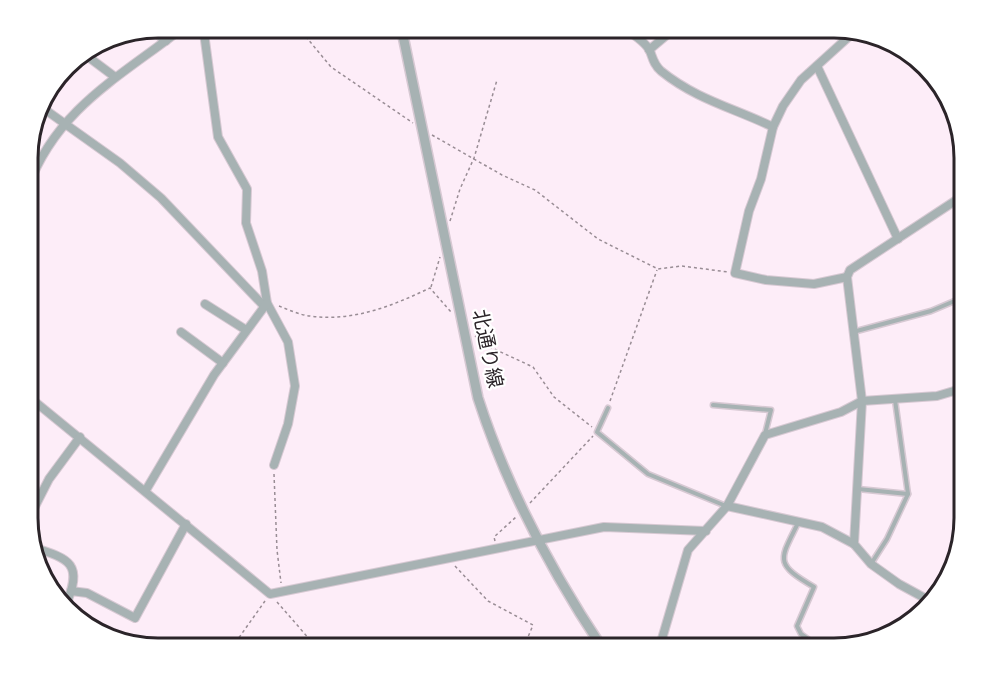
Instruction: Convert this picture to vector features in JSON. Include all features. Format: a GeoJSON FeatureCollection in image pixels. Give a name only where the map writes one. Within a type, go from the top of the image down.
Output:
{"type":"FeatureCollection","features":[{"type":"Feature","properties":{"kind":"street"},"geometry":{"type":"LineString","coordinates":[[162,38],[166,41]]}},
{"type":"Feature","properties":{"kind":"street"},"geometry":{"type":"LineString","coordinates":[[38,165],[63,125],[102,86],[170,38]]}},
{"type":"Feature","properties":{"kind":"street"},"geometry":{"type":"LineString","coordinates":[[146,490],[223,363],[265,304],[262,271],[246,223],[247,189],[218,137],[205,38]]}},
{"type":"Feature","properties":{"kind":"street","name":"北通り線"},"geometry":{"type":"LineString","coordinates":[[403,38],[478,398],[489,433],[537,540],[565,592],[596,638]]}},
{"type":"Feature","properties":{"kind":"street"},"geometry":{"type":"LineString","coordinates":[[638,38],[649,50],[660,69],[710,103],[746,114],[773,127]]}},
{"type":"Feature","properties":{"kind":"street"},"geometry":{"type":"LineString","coordinates":[[649,50],[663,38]]}},
{"type":"Feature","properties":{"kind":"street"},"geometry":{"type":"LineString","coordinates":[[847,39],[801,80],[783,106],[773,127],[761,179],[744,228],[735,273],[766,280],[814,284],[847,277]]}},
{"type":"Feature","properties":{"kind":"street"},"geometry":{"type":"LineString","coordinates":[[91,59],[115,76]]}},
{"type":"Feature","properties":{"kind":"street"},"geometry":{"type":"LineString","coordinates":[[817,66],[898,239]]}},
{"type":"Feature","properties":{"kind":"street"},"geometry":{"type":"LineString","coordinates":[[47,112],[120,163],[161,198],[265,304],[288,342],[295,386],[288,424],[274,465]]}},
{"type":"Feature","properties":{"kind":"street"},"geometry":{"type":"LineString","coordinates":[[854,544],[862,401],[847,277],[850,270],[953,202]]}},
{"type":"Feature","properties":{"kind":"street"},"geometry":{"type":"LineString","coordinates":[[205,304],[246,330]]}},
{"type":"Feature","properties":{"kind":"street"},"geometry":{"type":"LineString","coordinates":[[181,332],[223,363]]}},
{"type":"Feature","properties":{"kind":"street"},"geometry":{"type":"LineString","coordinates":[[662,638],[688,550],[727,506],[765,435],[841,411],[862,401],[937,396],[953,391]]}},
{"type":"Feature","properties":{"kind":"street"},"geometry":{"type":"LineString","coordinates":[[38,404],[146,490],[270,594],[604,527],[706,531]]}},
{"type":"Feature","properties":{"kind":"street"},"geometry":{"type":"LineString","coordinates":[[38,503],[49,479],[80,437]]}},
{"type":"Feature","properties":{"kind":"street"},"geometry":{"type":"LineString","coordinates":[[727,506],[822,526],[854,544],[871,564],[899,584],[923,597]]}},
{"type":"Feature","properties":{"kind":"street"},"geometry":{"type":"LineString","coordinates":[[71,591],[87,593],[135,618],[186,524]]}},
{"type":"Feature","properties":{"kind":"street"},"geometry":{"type":"LineString","coordinates":[[42,550],[66,558],[71,564],[71,591],[68,599]]}},
{"type":"Feature","properties":{"kind":"lane"},"geometry":{"type":"LineString","coordinates":[[852,333],[931,311],[953,302]]}},
{"type":"Feature","properties":{"kind":"lane"},"geometry":{"type":"LineString","coordinates":[[871,564],[908,494],[895,399]]}},
{"type":"Feature","properties":{"kind":"lane"},"geometry":{"type":"LineString","coordinates":[[713,405],[771,410],[765,435]]}},
{"type":"Feature","properties":{"kind":"lane"},"geometry":{"type":"LineString","coordinates":[[608,408],[597,432],[648,474],[727,506]]}},
{"type":"Feature","properties":{"kind":"lane"},"geometry":{"type":"LineString","coordinates":[[857,489],[908,494]]}},
{"type":"Feature","properties":{"kind":"lane"},"geometry":{"type":"LineString","coordinates":[[799,521],[783,555],[784,566],[789,573],[814,587],[797,626],[801,634],[807,638]]}},
{"type":"Feature","properties":{"kind":"path"},"geometry":{"type":"LineString","coordinates":[[307,38],[331,67],[358,83],[388,109],[502,175],[535,190],[598,239],[658,269],[682,266],[735,273]]}},
{"type":"Feature","properties":{"kind":"path"},"geometry":{"type":"LineString","coordinates":[[265,304],[310,316],[361,314],[380,311],[430,288],[460,189],[474,158],[496,80]]}},
{"type":"Feature","properties":{"kind":"path"},"geometry":{"type":"LineString","coordinates":[[608,408],[658,269]]}},
{"type":"Feature","properties":{"kind":"path"},"geometry":{"type":"LineString","coordinates":[[430,288],[451,313]]}},
{"type":"Feature","properties":{"kind":"path"},"geometry":{"type":"LineString","coordinates":[[463,327],[490,347],[533,367],[554,397],[597,432],[523,511],[494,537],[496,549]]}},
{"type":"Feature","properties":{"kind":"path"},"geometry":{"type":"LineString","coordinates":[[274,465],[277,550],[282,592]]}},
{"type":"Feature","properties":{"kind":"path"},"geometry":{"type":"LineString","coordinates":[[448,559],[488,601],[533,625],[528,638]]}},
{"type":"Feature","properties":{"kind":"path"},"geometry":{"type":"LineString","coordinates":[[239,638],[270,594],[308,638]]}}]}
